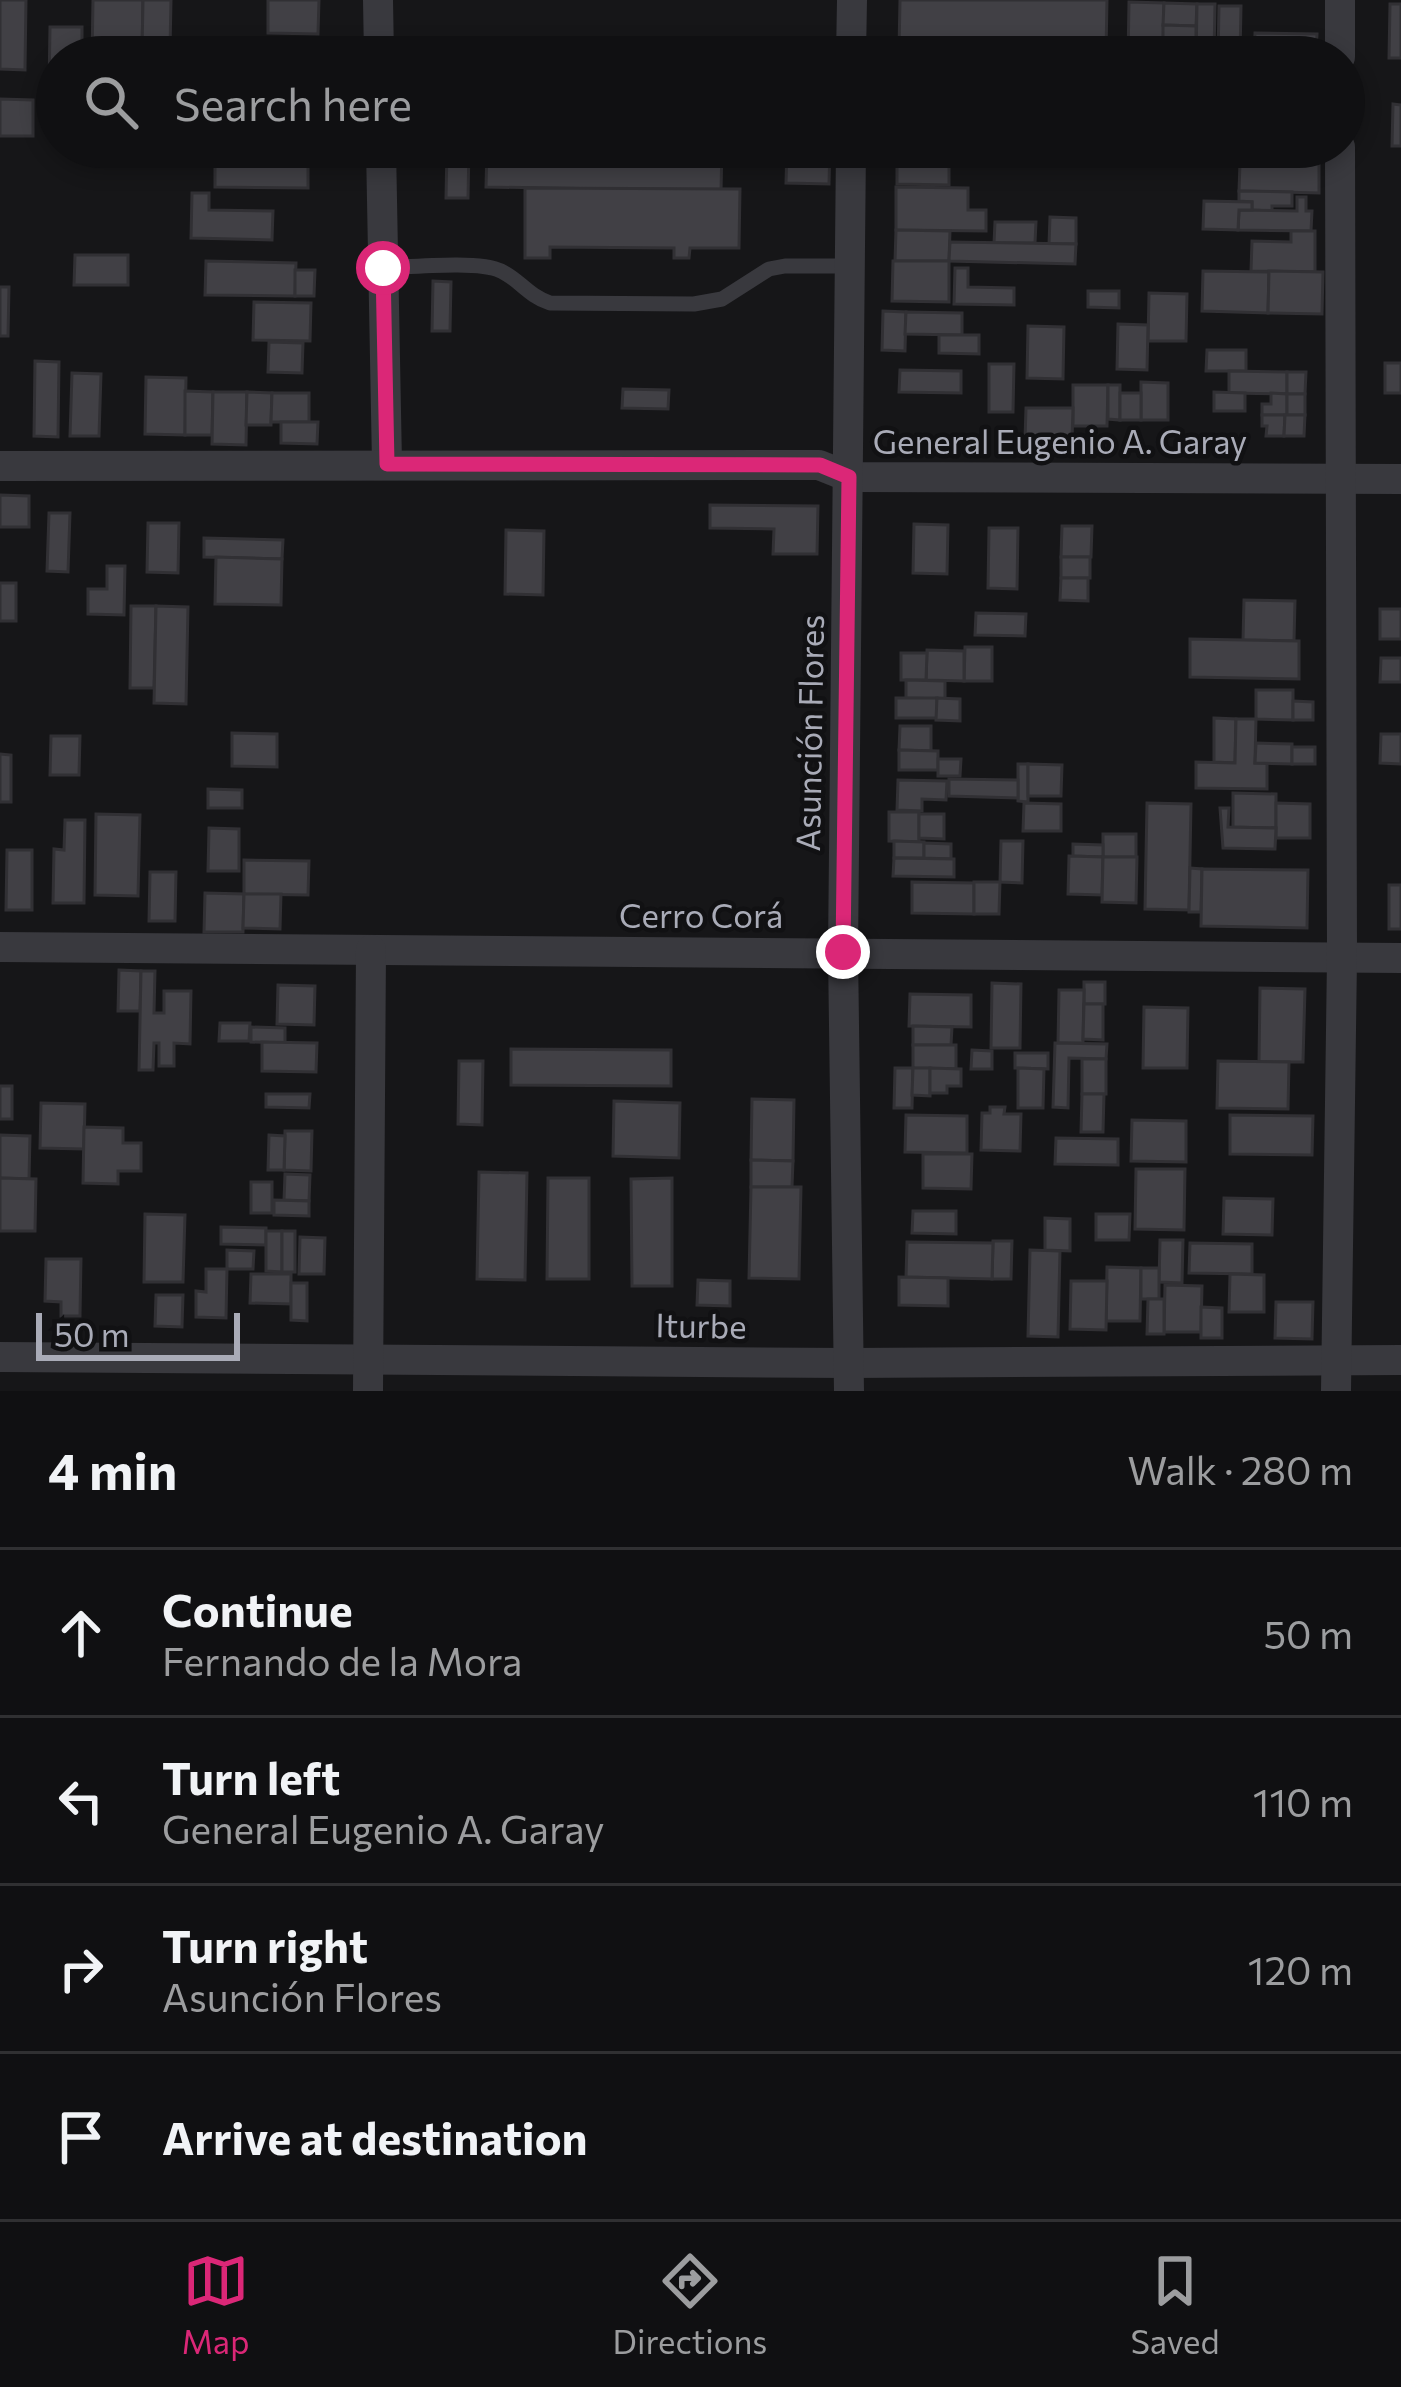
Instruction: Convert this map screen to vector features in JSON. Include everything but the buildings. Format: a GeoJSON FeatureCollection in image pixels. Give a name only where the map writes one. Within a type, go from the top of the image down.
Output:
{"type":"FeatureCollection","features":[{"type":"Feature","properties":{"kind":"street"},"geometry":{"type":"LineString","coordinates":[[378,0],[379,36]]}},
{"type":"Feature","properties":{"kind":"street"},"geometry":{"type":"LineString","coordinates":[[851,36],[852,0]]}},
{"type":"Feature","properties":{"kind":"street"},"geometry":{"type":"LineString","coordinates":[[1340,0],[1340,36]]}},
{"type":"Feature","properties":{"kind":"street"},"geometry":{"type":"LineString","coordinates":[[381,168],[387,464]]}},
{"type":"Feature","properties":{"kind":"street","name":"Asunción Flores"},"geometry":{"type":"LineString","coordinates":[[849,1377],[843,952],[851,168]]}},
{"type":"Feature","properties":{"kind":"street"},"geometry":{"type":"LineString","coordinates":[[1336,1376],[1342,958],[1340,168]]}},
{"type":"Feature","properties":{"kind":"street","name":"General Eugenio A. Garay"},"geometry":{"type":"LineString","coordinates":[[0,466],[820,465],[849,477],[1401,479]]}},
{"type":"Feature","properties":{"kind":"street","name":"Cerro Corá"},"geometry":{"type":"LineString","coordinates":[[0,947],[1401,958]]}},
{"type":"Feature","properties":{"kind":"street"},"geometry":{"type":"LineString","coordinates":[[368,1391],[371,950]]}},
{"type":"Feature","properties":{"kind":"street","name":"Iturbe"},"geometry":{"type":"LineString","coordinates":[[0,1357],[369,1359],[849,1377],[1336,1376],[1401,1360]]}},
{"type":"Feature","properties":{"kind":"lane"},"geometry":{"type":"LineString","coordinates":[[383,268],[480,266],[500,270],[533,297],[550,303],[694,304],[722,298],[770,269],[850,266]]}},
{"type":"Feature","properties":{"kind":"route"},"geometry":{"type":"LineString","coordinates":[[383,268],[387,464],[820,465],[849,477],[843,952]]}}]}
